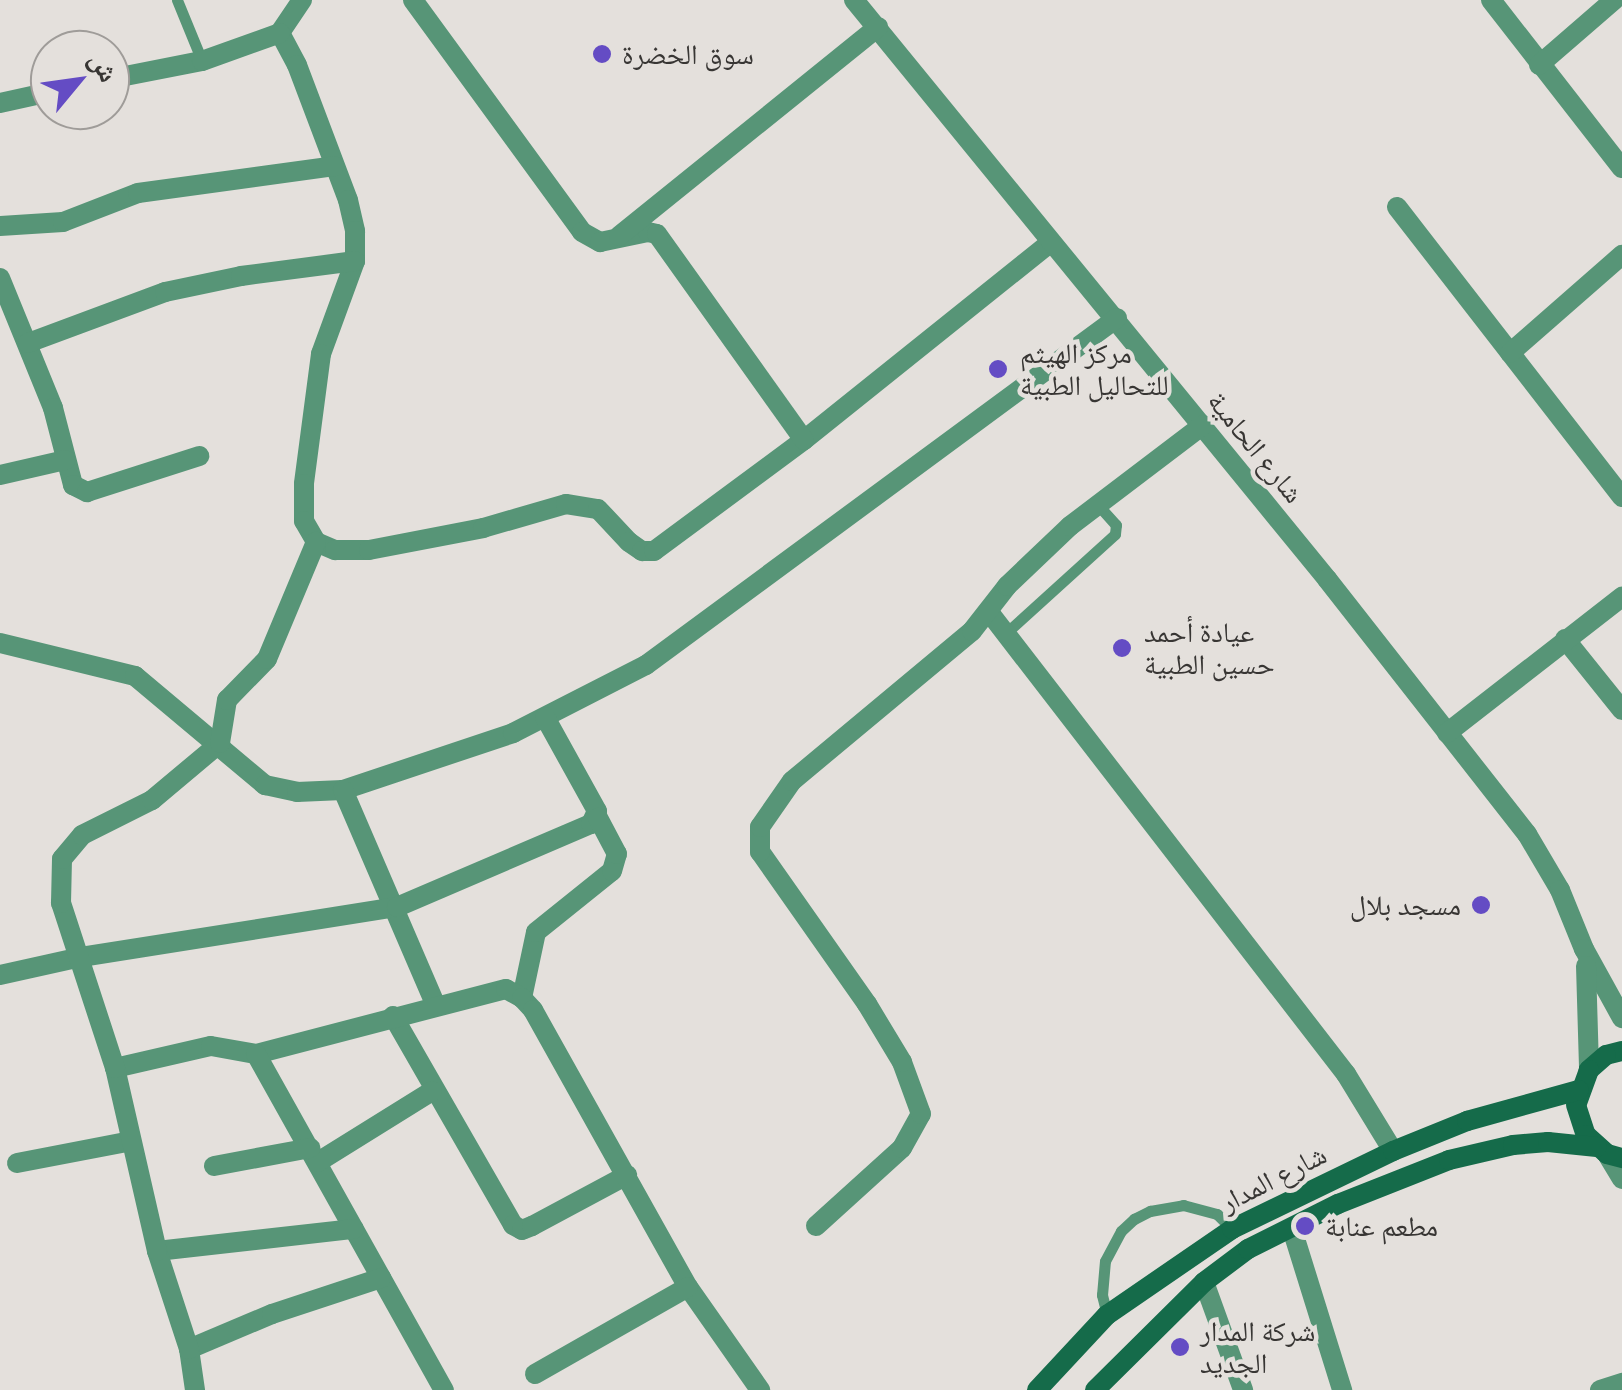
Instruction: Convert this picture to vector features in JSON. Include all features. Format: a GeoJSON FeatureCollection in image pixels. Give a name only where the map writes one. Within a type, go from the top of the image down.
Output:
{"type":"FeatureCollection","features":[{"type":"Feature","properties":{"kind":"street"},"geometry":{"type":"LineString","coordinates":[[130,75],[202,61],[280,33],[302,0]]}},
{"type":"Feature","properties":{"kind":"street"},"geometry":{"type":"LineString","coordinates":[[413,0],[582,232],[600,242],[648,232],[656,234],[804,440]]}},
{"type":"Feature","properties":{"kind":"street","name":"شارع الحامية"},"geometry":{"type":"LineString","coordinates":[[854,0],[1050,243],[1117,318],[1527,834],[1560,890],[1584,950]]}},
{"type":"Feature","properties":{"kind":"street"},"geometry":{"type":"LineString","coordinates":[[1491,0],[1622,168]]}},
{"type":"Feature","properties":{"kind":"street"},"geometry":{"type":"LineString","coordinates":[[1539,64],[1614,0]]}},
{"type":"Feature","properties":{"kind":"street"},"geometry":{"type":"LineString","coordinates":[[612,241],[878,26]]}},
{"type":"Feature","properties":{"kind":"street"},"geometry":{"type":"LineString","coordinates":[[280,33],[297,64],[355,230],[355,261],[321,354],[306,446],[304,521],[316,542],[335,550],[369,550],[483,528],[566,504],[598,509],[629,542],[642,551],[654,551],[804,440],[1050,243]]}},
{"type":"Feature","properties":{"kind":"street"},"geometry":{"type":"LineString","coordinates":[[0,103],[30,96]]}},
{"type":"Feature","properties":{"kind":"street"},"geometry":{"type":"LineString","coordinates":[[0,226],[62,222],[138,193],[334,166]]}},
{"type":"Feature","properties":{"kind":"street"},"geometry":{"type":"LineString","coordinates":[[1397,208],[1622,497]]}},
{"type":"Feature","properties":{"kind":"street"},"geometry":{"type":"LineString","coordinates":[[28,343],[165,292],[241,276],[355,261]]}},
{"type":"Feature","properties":{"kind":"street"},"geometry":{"type":"LineString","coordinates":[[1510,354],[1620,261]]}},
{"type":"Feature","properties":{"kind":"street"},"geometry":{"type":"LineString","coordinates":[[0,278],[53,408],[73,485],[87,492],[199,456]]}},
{"type":"Feature","properties":{"kind":"street"},"geometry":{"type":"LineString","coordinates":[[0,643],[135,676],[265,784],[297,792],[343,790],[478,746],[646,665],[739,601],[1117,318]]}},
{"type":"Feature","properties":{"kind":"street"},"geometry":{"type":"LineString","coordinates":[[816,1226],[902,1148],[921,1114],[902,1062],[867,1004],[760,852],[760,828],[792,781],[972,631],[1007,586],[1070,526],[1203,425]]}},
{"type":"Feature","properties":{"kind":"street"},"geometry":{"type":"LineString","coordinates":[[0,474],[64,460]]}},
{"type":"Feature","properties":{"kind":"street"},"geometry":{"type":"LineString","coordinates":[[195,1390],[188,1349],[157,1251],[115,1068],[82,957],[61,903],[62,859],[82,835],[152,800],[220,743],[227,700],[266,659],[316,542]]}},
{"type":"Feature","properties":{"kind":"street"},"geometry":{"type":"LineString","coordinates":[[1447,734],[1622,596]]}},
{"type":"Feature","properties":{"kind":"street"},"geometry":{"type":"LineString","coordinates":[[988,612],[1346,1074],[1394,1150]]}},
{"type":"Feature","properties":{"kind":"street"},"geometry":{"type":"LineString","coordinates":[[1564,639],[1622,710]]}},
{"type":"Feature","properties":{"kind":"street"},"geometry":{"type":"LineString","coordinates":[[522,998],[536,932],[612,871],[616,854],[545,717]]}},
{"type":"Feature","properties":{"kind":"street"},"geometry":{"type":"LineString","coordinates":[[343,790],[397,907],[435,1004]]}},
{"type":"Feature","properties":{"kind":"street"},"geometry":{"type":"LineString","coordinates":[[0,975],[82,957],[397,907],[598,818]]}},
{"type":"Feature","properties":{"kind":"street"},"geometry":{"type":"LineString","coordinates":[[1584,950],[1622,1018]]}},
{"type":"Feature","properties":{"kind":"street"},"geometry":{"type":"LineString","coordinates":[[1584,950],[1590,988],[1588,1070],[1578,1090],[1579,1121],[1609,1153],[1622,1179]]}},
{"type":"Feature","properties":{"kind":"street"},"geometry":{"type":"LineString","coordinates":[[115,1068],[210,1046],[256,1054],[435,1004],[506,989],[533,1010],[688,1287],[760,1390]]}},
{"type":"Feature","properties":{"kind":"street"},"geometry":{"type":"LineString","coordinates":[[393,1016],[432,1091],[513,1225],[522,1230],[627,1175]]}},
{"type":"Feature","properties":{"kind":"street"},"geometry":{"type":"LineString","coordinates":[[1588,1070],[1606,1056],[1622,1051]]}},
{"type":"Feature","properties":{"kind":"street"},"geometry":{"type":"LineString","coordinates":[[256,1054],[444,1390]]}},
{"type":"Feature","properties":{"kind":"street","name":"شارع المدار"},"geometry":{"type":"LineString","coordinates":[[1036,1390],[1107,1316],[1232,1229],[1394,1150],[1467,1121],[1578,1090]]}},
{"type":"Feature","properties":{"kind":"street"},"geometry":{"type":"LineString","coordinates":[[214,1166],[314,1155],[432,1091]]}},
{"type":"Feature","properties":{"kind":"street"},"geometry":{"type":"LineString","coordinates":[[17,1163],[132,1142]]}},
{"type":"Feature","properties":{"kind":"street","name":"شارع المدار"},"geometry":{"type":"LineString","coordinates":[[1095,1390],[1204,1282],[1248,1249],[1403,1176],[1476,1153],[1548,1142],[1609,1153]]}},
{"type":"Feature","properties":{"kind":"street"},"geometry":{"type":"LineString","coordinates":[[157,1251],[354,1228]]}},
{"type":"Feature","properties":{"kind":"street"},"geometry":{"type":"LineString","coordinates":[[1292,1229],[1342,1390]]}},
{"type":"Feature","properties":{"kind":"street"},"geometry":{"type":"LineString","coordinates":[[188,1349],[272,1314],[381,1278]]}},
{"type":"Feature","properties":{"kind":"street"},"geometry":{"type":"LineString","coordinates":[[1204,1282],[1243,1390]]}},
{"type":"Feature","properties":{"kind":"street"},"geometry":{"type":"LineString","coordinates":[[535,1374],[688,1287]]}},
{"type":"Feature","properties":{"kind":"street"},"geometry":{"type":"LineString","coordinates":[[1600,1390],[1622,1383]]}},
{"type":"Feature","properties":{"kind":"lane"},"geometry":{"type":"LineString","coordinates":[[177,0],[202,61]]}},
{"type":"Feature","properties":{"kind":"lane"},"geometry":{"type":"LineString","coordinates":[[1006,634],[1115,534],[1116,525],[1099,506]]}},
{"type":"Feature","properties":{"kind":"lane"},"geometry":{"type":"LineString","coordinates":[[1107,1316],[1102,1295],[1104,1261],[1122,1231],[1134,1220],[1150,1211],[1184,1205],[1216,1214],[1232,1229]]}},
{"type":"Feature","properties":{"kind":"place","name":"سوق الخضرة"},"geometry":{"type":"Point","coordinates":[602,54]}},
{"type":"Feature","properties":{"kind":"place","name":"مركز الهيثم للتحاليل الطبية"},"geometry":{"type":"Point","coordinates":[998,369]}},
{"type":"Feature","properties":{"kind":"place","name":"عيادة أحمد حسين الطبية"},"geometry":{"type":"Point","coordinates":[1122,648]}},
{"type":"Feature","properties":{"kind":"place","name":"مسجد بلال"},"geometry":{"type":"Point","coordinates":[1481,905]}},
{"type":"Feature","properties":{"kind":"place","name":"مطعم عنابة"},"geometry":{"type":"Point","coordinates":[1305,1226]}},
{"type":"Feature","properties":{"kind":"place","name":"شركة المدار الجديد"},"geometry":{"type":"Point","coordinates":[1180,1347]}}]}
